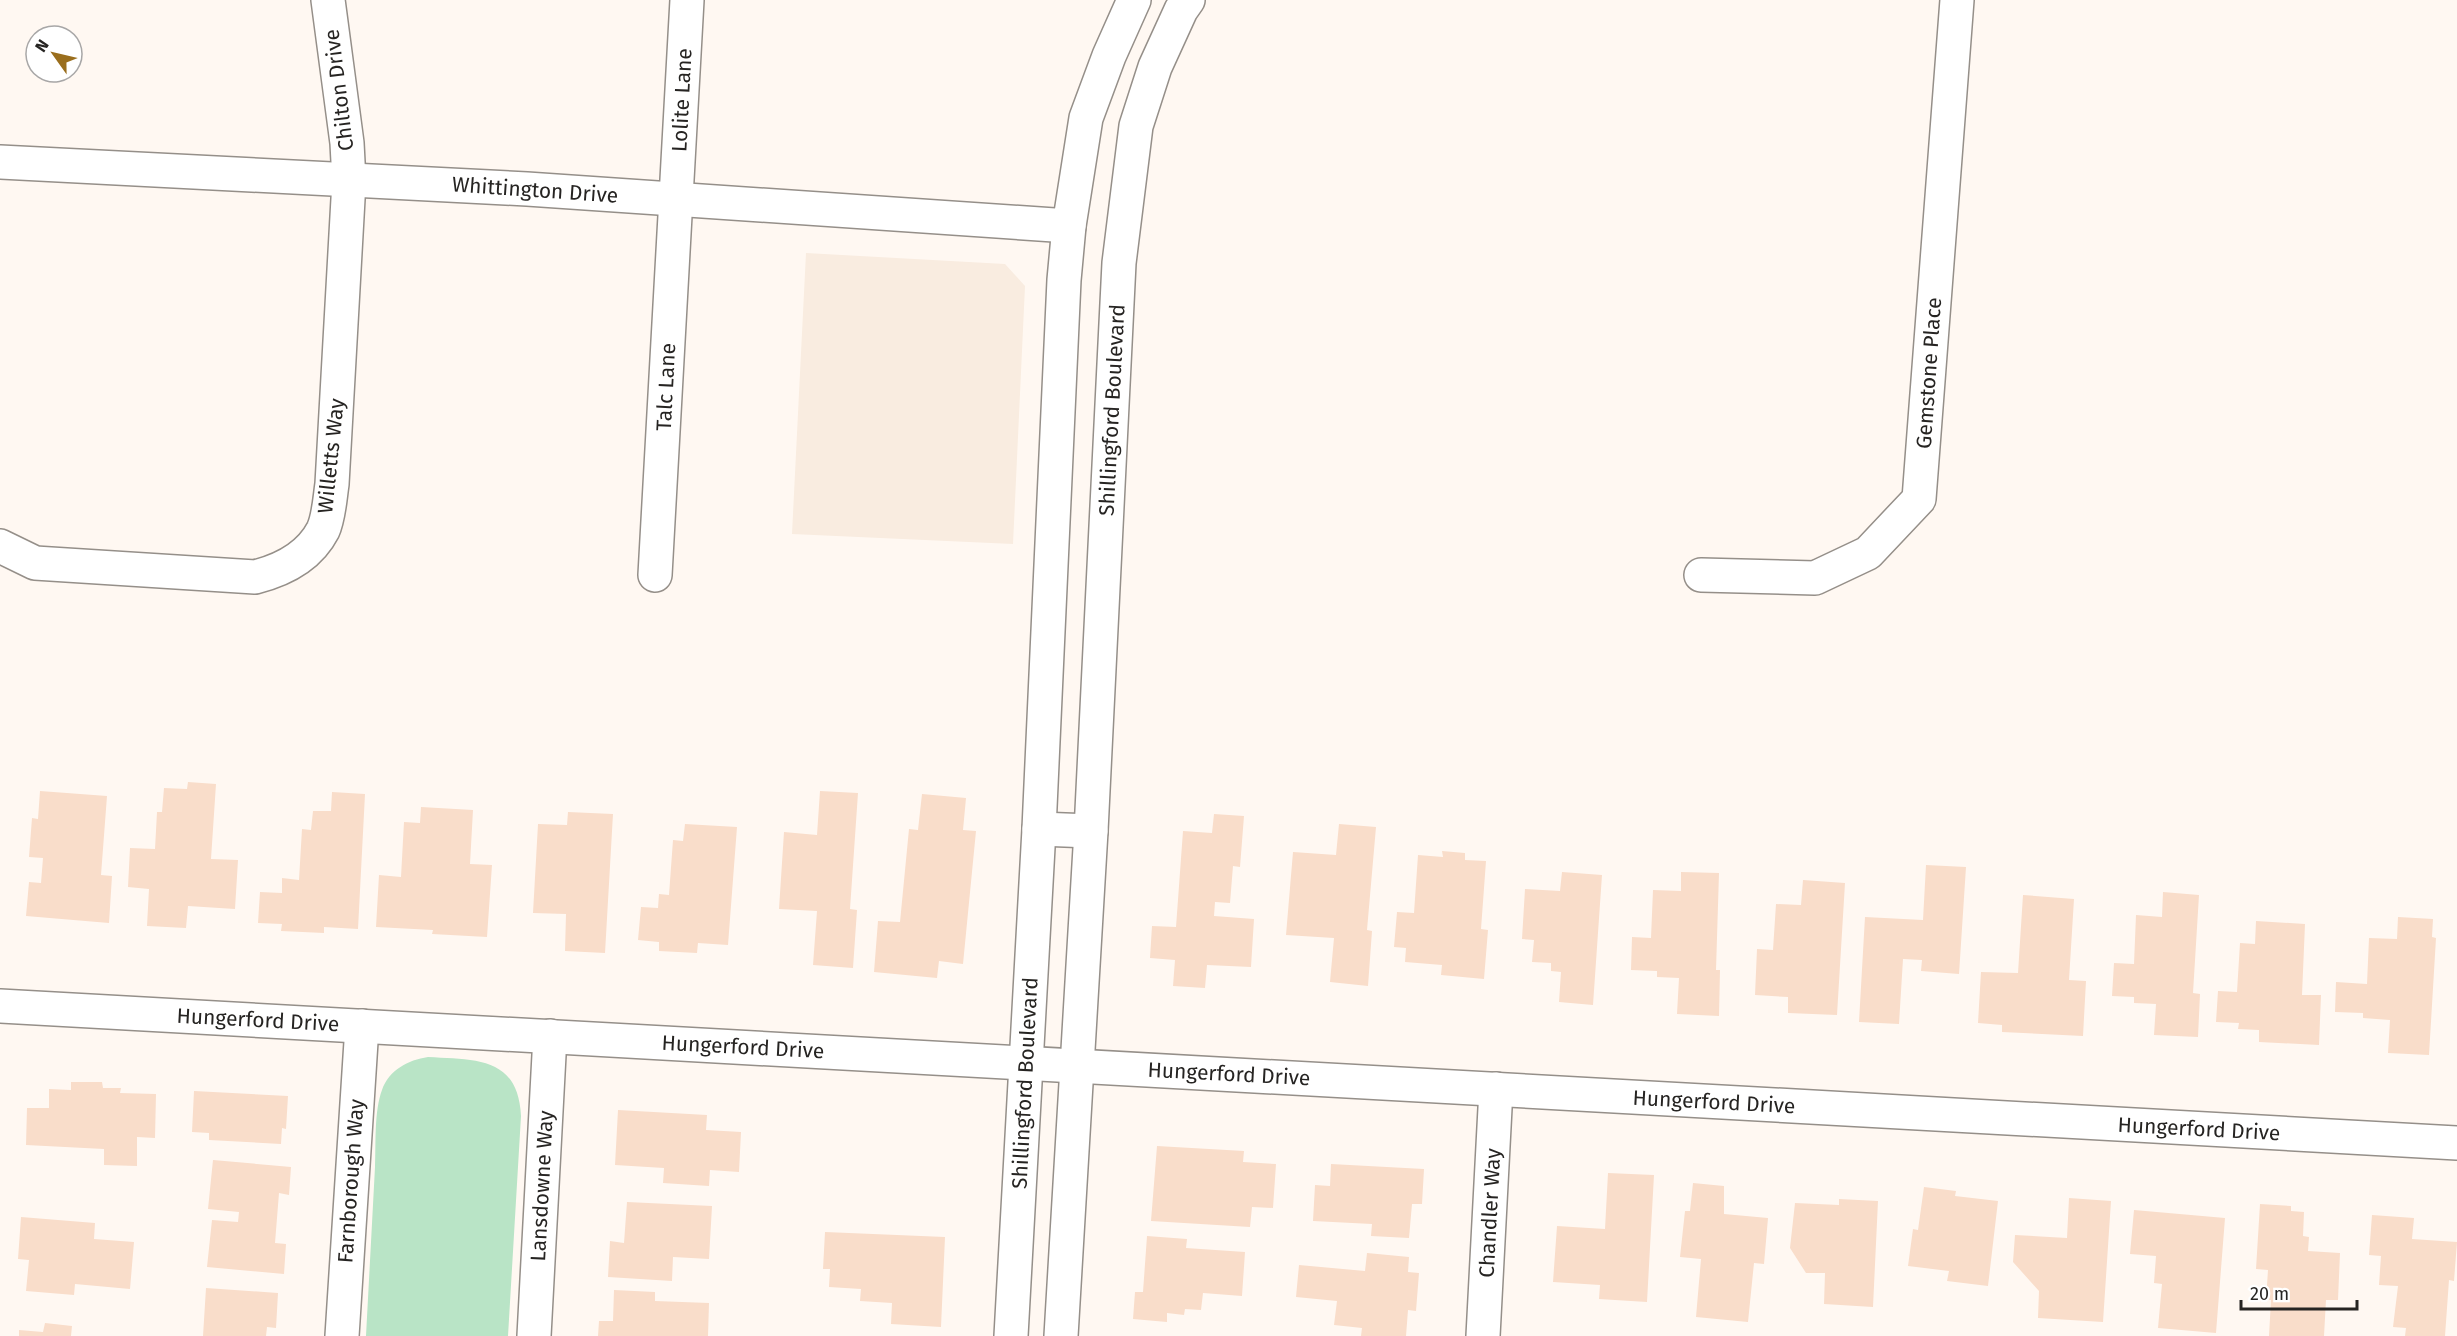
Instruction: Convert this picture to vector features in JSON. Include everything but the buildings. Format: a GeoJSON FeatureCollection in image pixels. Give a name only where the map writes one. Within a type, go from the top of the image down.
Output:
{"type":"FeatureCollection","features":[{"type":"Feature","properties":{"kind":"street","name":"Chilton Drive"},"geometry":{"type":"LineString","coordinates":[[328,0],[347,143],[349,181]]}},
{"type":"Feature","properties":{"kind":"street","name":"Lolite Lane"},"geometry":{"type":"LineString","coordinates":[[677,200],[687,0]]}},
{"type":"Feature","properties":{"kind":"street","name":"Shillingford Boulevard"},"geometry":{"type":"LineString","coordinates":[[1011,1336],[1039,829],[1063,291],[1069,226],[1086,118],[1109,56],[1134,0]]}},
{"type":"Feature","properties":{"kind":"street","name":"Shillingford Boulevard"},"geometry":{"type":"LineString","coordinates":[[1061,1336],[1091,831],[1119,263],[1136,126],[1155,67],[1181,10],[1188,0]]}},
{"type":"Feature","properties":{"kind":"street","name":"Gemstone Place"},"geometry":{"type":"LineString","coordinates":[[1701,575],[1815,578],[1868,553],[1919,500],[1957,0]]}},
{"type":"Feature","properties":{"kind":"street","name":"Whittington Drive"},"geometry":{"type":"LineString","coordinates":[[0,162],[527,189],[1069,226]]}},
{"type":"Feature","properties":{"kind":"street","name":"Willetts Way"},"geometry":{"type":"LineString","coordinates":[[0,546],[35,563],[255,577],[279,570],[305,554],[324,529],[332,484],[349,181]]}},
{"type":"Feature","properties":{"kind":"street","name":"Talc Lane"},"geometry":{"type":"LineString","coordinates":[[655,575],[677,200]]}},
{"type":"Feature","properties":{"kind":"street"},"geometry":{"type":"LineString","coordinates":[[1039,829],[1091,831]]}},
{"type":"Feature","properties":{"kind":"street","name":"Hungerford Drive"},"geometry":{"type":"LineString","coordinates":[[0,1006],[2457,1143]]}},
{"type":"Feature","properties":{"kind":"street","name":"Farnborough Way"},"geometry":{"type":"LineString","coordinates":[[342,1336],[362,1026]]}},
{"type":"Feature","properties":{"kind":"street","name":"Lansdowne Way"},"geometry":{"type":"LineString","coordinates":[[534,1336],[550,1036]]}},
{"type":"Feature","properties":{"kind":"street","name":"Chandler Way"},"geometry":{"type":"LineString","coordinates":[[1483,1336],[1497,1089]]}},
{"type":"Feature","properties":{"kind":"shaded area"},"geometry":{"type":"Polygon","coordinates":[[[806,253],[1005,264],[1025,286],[1013,544],[792,534],[806,253]]]}},
{"type":"Feature","properties":{"kind":"green space"},"geometry":{"type":"Polygon","coordinates":[[[428,1057],[462,1059],[491,1065],[503,1072],[512,1082],[518,1096],[521,1116],[508,1336],[366,1336],[379,1098],[385,1083],[394,1072],[407,1063],[428,1057]]]}}]}
